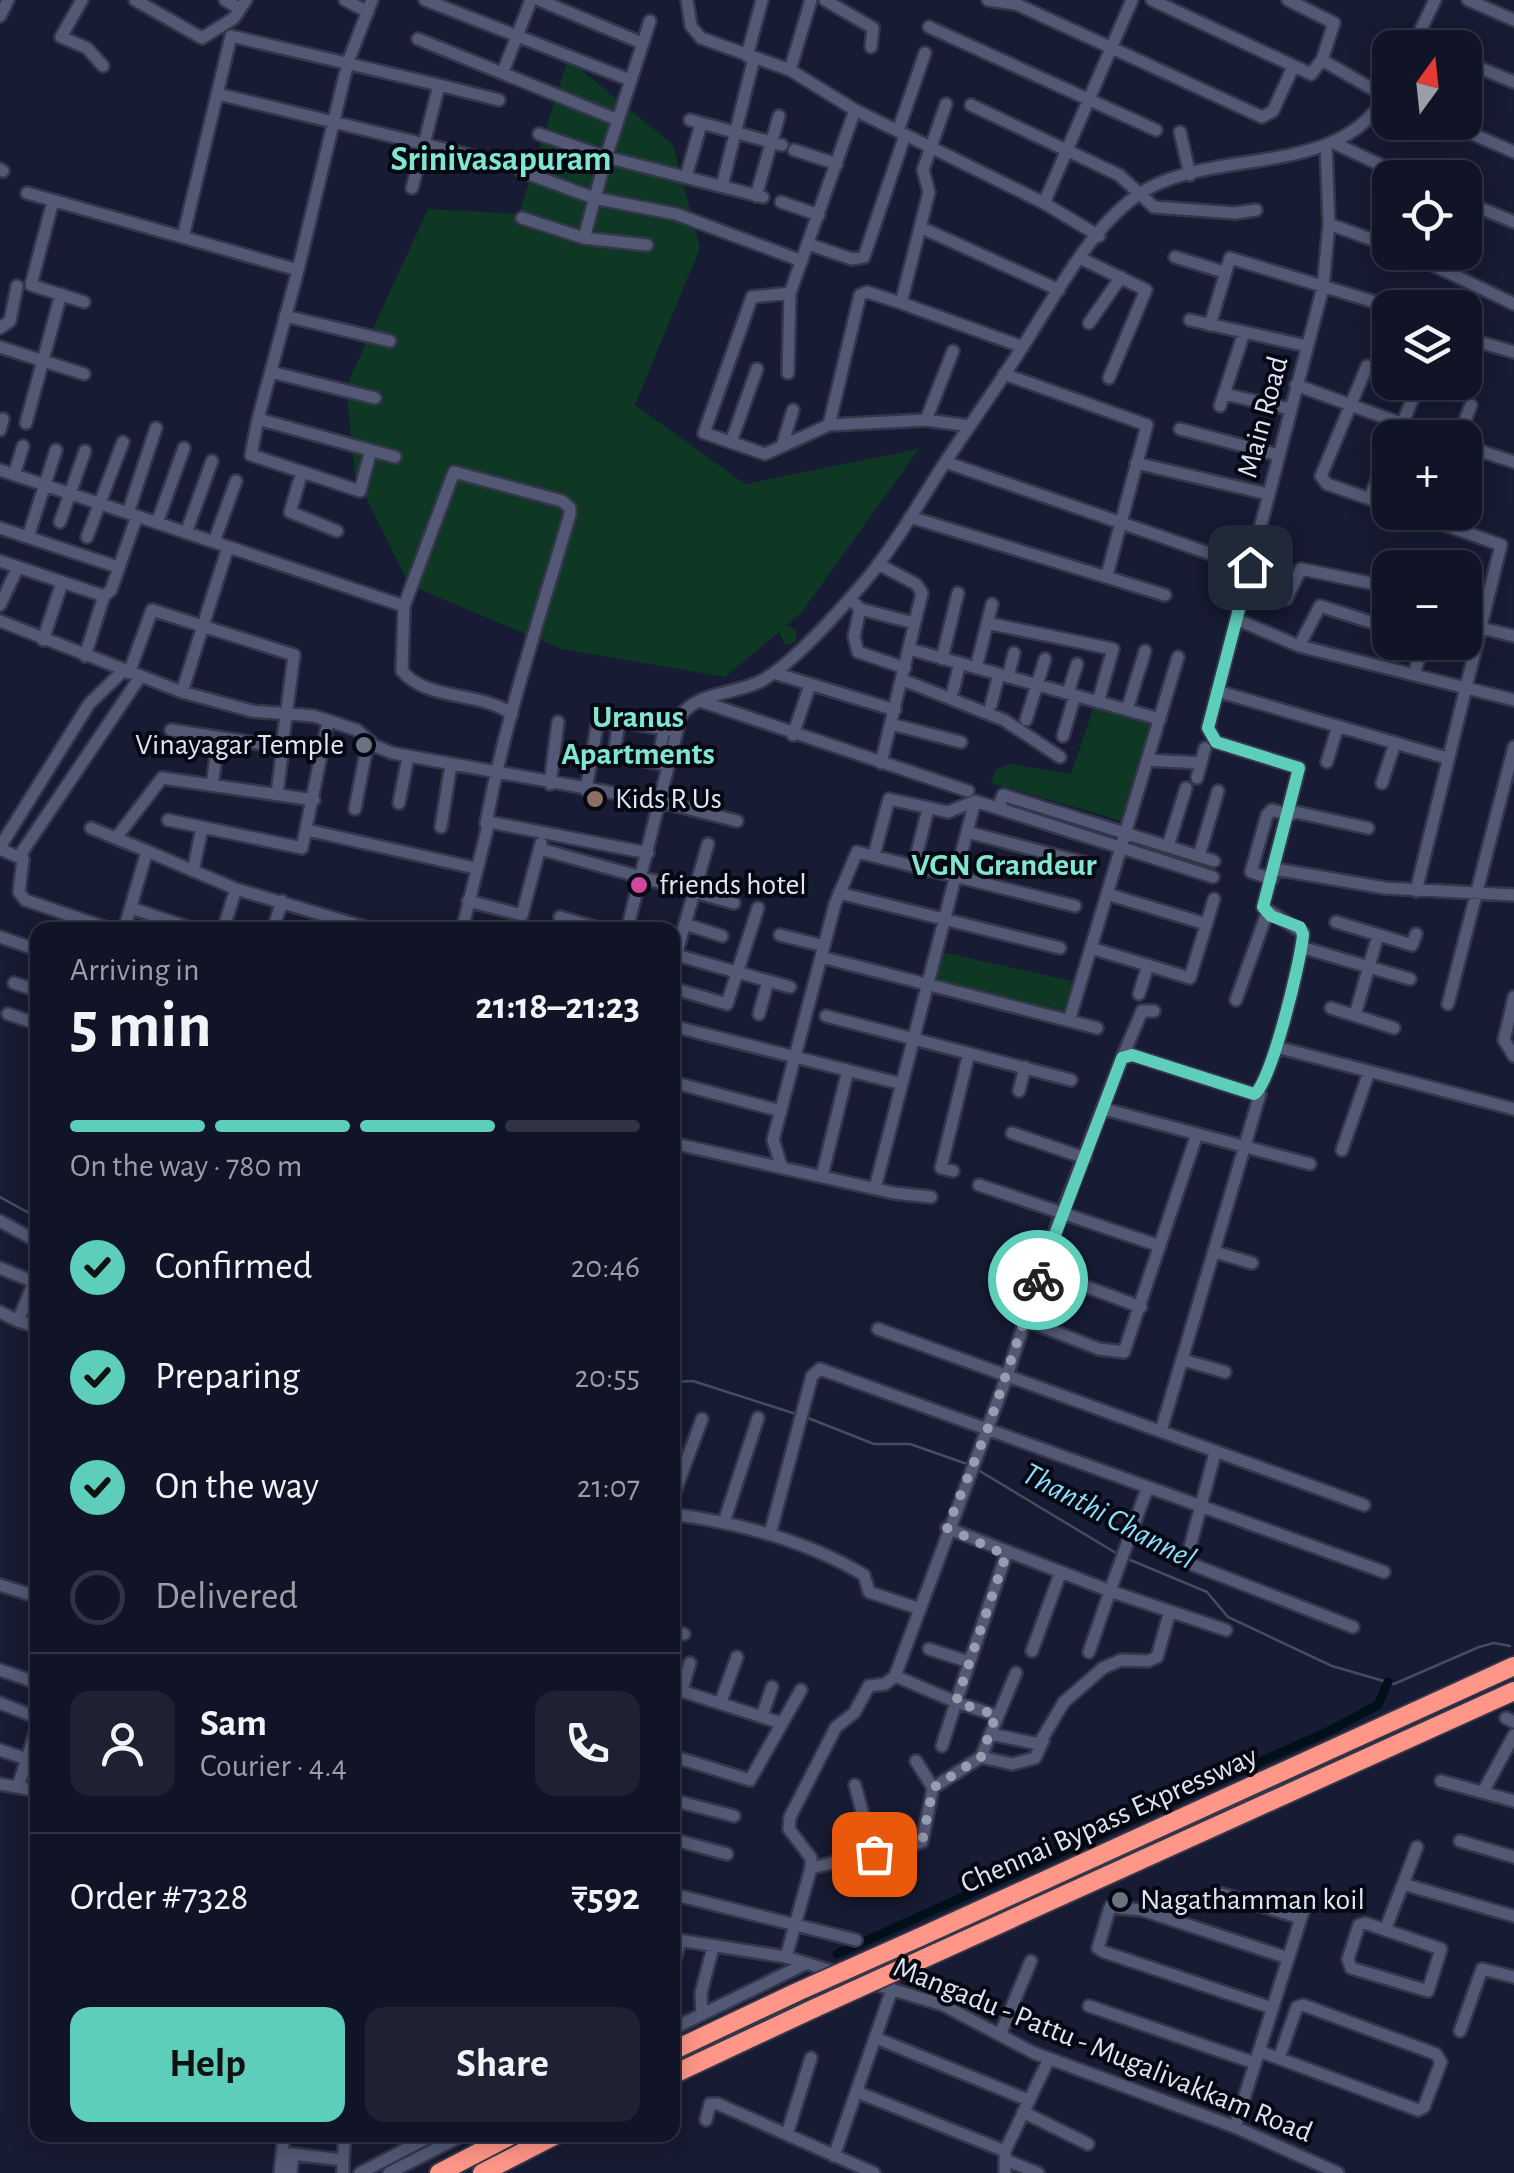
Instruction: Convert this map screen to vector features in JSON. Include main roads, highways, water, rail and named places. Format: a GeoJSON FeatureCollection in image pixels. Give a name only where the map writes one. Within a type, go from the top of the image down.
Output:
{"type":"FeatureCollection","features":[{"type":"Feature","properties":{"kind":"highway","name":"Chennai Bypass Expressway"},"geometry":{"type":"LineString","coordinates":[[680,2047],[1514,1666]]}},
{"type":"Feature","properties":{"kind":"highway","name":"Chennai Bypass Expressway"},"geometry":{"type":"LineString","coordinates":[[680,2071],[1514,1691]]}},
{"type":"Feature","properties":{"kind":"highway"},"geometry":{"type":"LineString","coordinates":[[439,2173],[499,2142]]}},
{"type":"Feature","properties":{"kind":"highway"},"geometry":{"type":"LineString","coordinates":[[482,2173],[542,2142]]}},
{"type":"Feature","properties":{"kind":"waterway","name":"Thanthi Channel"},"geometry":{"type":"LineString","coordinates":[[0,1197],[30,1214]]}},
{"type":"Feature","properties":{"kind":"waterway","name":"Thanthi Channel"},"geometry":{"type":"LineString","coordinates":[[680,1382],[693,1381],[796,1414]]}},
{"type":"Feature","properties":{"kind":"waterway","name":"Thanthi Channel"},"geometry":{"type":"LineString","coordinates":[[808,1418],[874,1444],[910,1444],[967,1464]]}},
{"type":"Feature","properties":{"kind":"waterway","name":"Thanthi Channel"},"geometry":{"type":"LineString","coordinates":[[978,1470],[1116,1553]]}},
{"type":"Feature","properties":{"kind":"waterway","name":"Thanthi Channel"},"geometry":{"type":"LineString","coordinates":[[1128,1559],[1207,1592],[1228,1617],[1332,1666],[1394,1684],[1479,1647],[1494,1643],[1510,1646]]}},
{"type":"Feature","properties":{"kind":"waterway"},"geometry":{"type":"LineString","coordinates":[[837,1954],[1333,1729],[1378,1705],[1388,1682]]}},
{"type":"Feature","properties":{"kind":"place","name":"Vinayagar Temple"},"geometry":{"type":"Point","coordinates":[364,745]}},
{"type":"Feature","properties":{"kind":"place","name":"Kids R Us"},"geometry":{"type":"Point","coordinates":[595,799]}},
{"type":"Feature","properties":{"kind":"place","name":"friends hotel"},"geometry":{"type":"Point","coordinates":[639,885]}},
{"type":"Feature","properties":{"kind":"place","name":"Nagathamman koil"},"geometry":{"type":"Point","coordinates":[1120,1900]}},
{"type":"Feature","properties":{"kind":"district","name":"Srinivasapuram"},"geometry":{"type":"Point","coordinates":[501,159]}},
{"type":"Feature","properties":{"kind":"district","name":"Uranus Apartments"},"geometry":{"type":"Point","coordinates":[638,736]}},
{"type":"Feature","properties":{"kind":"district","name":"VGN Grandeur"},"geometry":{"type":"Point","coordinates":[1004,865]}}]}
